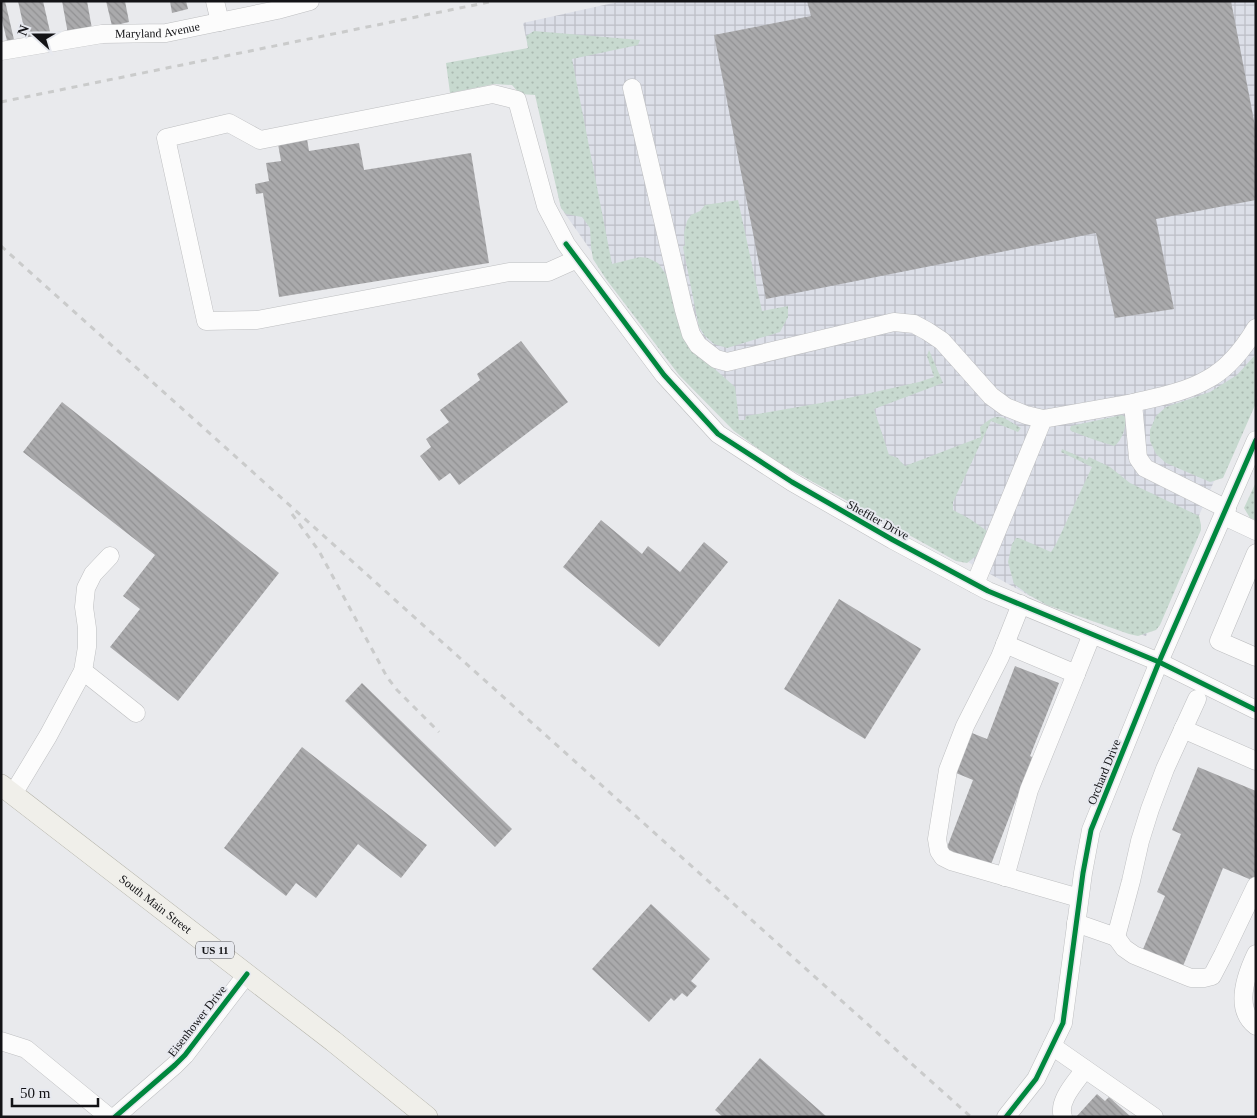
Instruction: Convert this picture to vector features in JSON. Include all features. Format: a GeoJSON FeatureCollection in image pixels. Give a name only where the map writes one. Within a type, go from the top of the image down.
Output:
{"type":"FeatureCollection","features":[{"type":"Feature","properties":{"kind":"main road","name":"South Main Street"},"geometry":{"type":"LineString","coordinates":[[7,790],[333,1041],[427,1117]]}},
{"type":"Feature","properties":{"kind":"street"},"geometry":{"type":"LineString","coordinates":[[215,1],[220,22]]}},
{"type":"Feature","properties":{"kind":"street","name":"Maryland Avenue"},"geometry":{"type":"LineString","coordinates":[[1,52],[102,34],[166,33],[277,10],[310,1]]}},
{"type":"Feature","properties":{"kind":"street"},"geometry":{"type":"LineString","coordinates":[[632,88],[691,334],[698,345],[716,359],[727,362],[894,322],[914,324],[927,330],[942,341],[991,396],[1006,407],[1043,419],[1133,403],[1181,390],[1208,380],[1221,371],[1240,353],[1256,328]]}},
{"type":"Feature","properties":{"kind":"street","name":"Sheffler Drive"},"geometry":{"type":"LineString","coordinates":[[577,259],[548,272],[509,272],[257,320],[206,321],[166,138],[230,123],[260,140],[493,94],[517,100],[546,206],[566,244],[664,375],[718,434],[792,482],[893,540],[988,591],[1159,662],[1256,710]]}},
{"type":"Feature","properties":{"kind":"street"},"geometry":{"type":"LineString","coordinates":[[1133,403],[1138,458],[1145,468],[1256,531]]}},
{"type":"Feature","properties":{"kind":"street"},"geometry":{"type":"LineString","coordinates":[[975,584],[1043,419]]}},
{"type":"Feature","properties":{"kind":"street","name":"Orchard Drive"},"geometry":{"type":"LineString","coordinates":[[1006,1117],[1036,1079],[1062,1023],[1079,898],[1091,830],[1159,662],[1256,440]]}},
{"type":"Feature","properties":{"kind":"street"},"geometry":{"type":"LineString","coordinates":[[1256,553],[1219,641],[1256,657]]}},
{"type":"Feature","properties":{"kind":"street"},"geometry":{"type":"LineString","coordinates":[[7,790],[48,736],[84,671],[87,647],[84,607],[86,588],[93,574],[110,556]]}},
{"type":"Feature","properties":{"kind":"street"},"geometry":{"type":"LineString","coordinates":[[1021,604],[1005,644],[965,726],[948,770],[937,839],[943,857],[951,861],[1079,898]]}},
{"type":"Feature","properties":{"kind":"street"},"geometry":{"type":"LineString","coordinates":[[1005,877],[1029,790],[1092,634]]}},
{"type":"Feature","properties":{"kind":"street"},"geometry":{"type":"LineString","coordinates":[[1005,644],[1076,674]]}},
{"type":"Feature","properties":{"kind":"street"},"geometry":{"type":"LineString","coordinates":[[84,671],[136,714]]}},
{"type":"Feature","properties":{"kind":"street"},"geometry":{"type":"LineString","coordinates":[[1116,936],[1150,808],[1164,769],[1197,699]]}},
{"type":"Feature","properties":{"kind":"street"},"geometry":{"type":"LineString","coordinates":[[1183,729],[1256,761]]}},
{"type":"Feature","properties":{"kind":"street"},"geometry":{"type":"LineString","coordinates":[[1076,924],[1116,936],[1124,948],[1134,955],[1191,978],[1204,978],[1212,976],[1224,955],[1256,886]]}},
{"type":"Feature","properties":{"kind":"street"},"geometry":{"type":"LineString","coordinates":[[1256,954],[1249,968],[1243,999],[1247,1017],[1256,1026]]}},
{"type":"Feature","properties":{"kind":"street","name":"Eisenhower Drive"},"geometry":{"type":"LineString","coordinates":[[115,1117],[175,1066],[246,974]]}},
{"type":"Feature","properties":{"kind":"street"},"geometry":{"type":"LineString","coordinates":[[1,1042],[26,1050],[108,1117]]}},
{"type":"Feature","properties":{"kind":"street"},"geometry":{"type":"LineString","coordinates":[[1052,1046],[1154,1117]]}},
{"type":"Feature","properties":{"kind":"street"},"geometry":{"type":"LineString","coordinates":[[1063,1117],[1061,1112],[1063,1100],[1085,1069]]}},
{"type":"Feature","properties":{"kind":"shaded area"},"geometry":{"type":"Polygon","coordinates":[[[622,1],[1256,1],[1256,386],[1146,636],[1047,605],[753,445],[658,346],[561,208],[523,23],[622,1]]]}},
{"type":"Feature","properties":{"kind":"green space"},"geometry":{"type":"Polygon","coordinates":[[[534,31],[640,40],[638,45],[572,59],[612,264],[640,257],[648,258],[658,263],[673,284],[690,347],[735,387],[739,420],[745,420],[746,416],[844,399],[934,377],[927,356],[929,350],[943,383],[874,409],[889,455],[898,458],[905,466],[981,437],[980,427],[996,417],[1005,418],[1021,428],[1018,432],[991,421],[953,502],[953,510],[987,531],[976,556],[967,563],[956,561],[777,462],[734,431],[679,375],[593,259],[590,228],[582,217],[566,214],[561,208],[535,95],[520,94],[512,85],[494,84],[450,93],[446,63],[528,48],[526,36],[534,31]]]}},
{"type":"Feature","properties":{"kind":"green space"},"geometry":{"type":"Polygon","coordinates":[[[738,200],[762,311],[788,306],[788,317],[780,332],[727,348],[714,344],[699,327],[683,247],[685,245],[684,233],[687,221],[691,215],[700,211],[705,205],[738,200]]]}},
{"type":"Feature","properties":{"kind":"green space"},"geometry":{"type":"Polygon","coordinates":[[[1256,354],[1256,403],[1223,478],[1210,482],[1166,463],[1156,454],[1150,441],[1150,430],[1156,416],[1166,407],[1210,392],[1237,375],[1256,354]]]}},
{"type":"Feature","properties":{"kind":"green space"},"geometry":{"type":"Polygon","coordinates":[[[1122,415],[1125,417],[1125,429],[1122,437],[1114,446],[1071,431],[1070,429],[1071,426],[1122,415]]]}},
{"type":"Feature","properties":{"kind":"green space"},"geometry":{"type":"Polygon","coordinates":[[[1062,449],[1087,460],[1089,457],[1110,467],[1130,483],[1199,516],[1201,530],[1160,625],[1156,630],[1138,636],[1129,634],[1047,605],[1014,584],[1008,562],[1012,544],[1016,538],[1051,552],[1092,467],[1061,452],[1062,449]]]}},
{"type":"Feature","properties":{"kind":"green space"},"geometry":{"type":"Polygon","coordinates":[[[1256,482],[1256,520],[1250,518],[1244,508],[1256,482]]]}},
{"type":"Feature","properties":{"kind":"building"},"geometry":{"type":"Polygon","coordinates":[[[1,1],[5,1],[15,44],[8,45],[1,16],[1,1]]]}},
{"type":"Feature","properties":{"kind":"building"},"geometry":{"type":"Polygon","coordinates":[[[18,1],[43,1],[51,36],[27,42],[18,1]]]}},
{"type":"Feature","properties":{"kind":"building"},"geometry":{"type":"Polygon","coordinates":[[[62,1],[87,1],[92,29],[68,34],[62,1]]]}},
{"type":"Feature","properties":{"kind":"building"},"geometry":{"type":"Polygon","coordinates":[[[106,1],[125,1],[129,22],[112,26],[106,1]]]}},
{"type":"Feature","properties":{"kind":"building"},"geometry":{"type":"Polygon","coordinates":[[[170,1],[186,1],[188,9],[172,13],[170,1]]]}},
{"type":"Feature","properties":{"kind":"building"},"geometry":{"type":"Polygon","coordinates":[[[807,1],[1231,1],[1256,131],[1256,200],[1156,219],[1174,309],[1115,318],[1096,233],[766,299],[714,35],[811,16],[807,1]]]}},
{"type":"Feature","properties":{"kind":"building"},"geometry":{"type":"Polygon","coordinates":[[[307,139],[309,151],[359,143],[364,170],[471,153],[489,263],[279,297],[263,193],[256,194],[255,184],[269,181],[266,163],[281,161],[278,144],[307,139]]]}},
{"type":"Feature","properties":{"kind":"building"},"geometry":{"type":"Polygon","coordinates":[[[521,341],[568,402],[459,485],[450,473],[439,481],[420,456],[431,447],[426,439],[449,422],[440,410],[480,380],[477,374],[521,341]]]}},
{"type":"Feature","properties":{"kind":"building"},"geometry":{"type":"Polygon","coordinates":[[[62,402],[279,573],[178,701],[110,647],[140,609],[123,596],[155,555],[23,452],[62,402]]]}},
{"type":"Feature","properties":{"kind":"building"},"geometry":{"type":"Polygon","coordinates":[[[601,520],[642,554],[648,546],[680,572],[704,542],[728,562],[659,647],[563,567],[601,520]]]}},
{"type":"Feature","properties":{"kind":"building"},"geometry":{"type":"Polygon","coordinates":[[[839,599],[921,649],[865,739],[784,689],[839,599]]]}},
{"type":"Feature","properties":{"kind":"building"},"geometry":{"type":"Polygon","coordinates":[[[1015,666],[1059,683],[1030,756],[1034,758],[1019,798],[1017,797],[990,867],[946,850],[973,780],[956,773],[972,733],[987,739],[1015,666]]]}},
{"type":"Feature","properties":{"kind":"building"},"geometry":{"type":"Polygon","coordinates":[[[362,683],[512,829],[495,847],[345,701],[362,683]]]}},
{"type":"Feature","properties":{"kind":"building"},"geometry":{"type":"Polygon","coordinates":[[[302,747],[427,845],[401,878],[358,844],[316,898],[296,883],[286,896],[224,848],[302,747]]]}},
{"type":"Feature","properties":{"kind":"building"},"geometry":{"type":"Polygon","coordinates":[[[1198,767],[1256,791],[1256,877],[1254,881],[1223,868],[1181,971],[1141,954],[1165,896],[1157,892],[1181,834],[1172,830],[1198,767]]]}},
{"type":"Feature","properties":{"kind":"building"},"geometry":{"type":"Polygon","coordinates":[[[651,904],[710,959],[691,981],[697,986],[687,997],[682,993],[674,1001],[671,998],[649,1022],[592,969],[651,904]]]}},
{"type":"Feature","properties":{"kind":"building"},"geometry":{"type":"Polygon","coordinates":[[[760,1058],[827,1117],[723,1117],[715,1110],[760,1058]]]}},
{"type":"Feature","properties":{"kind":"building"},"geometry":{"type":"Polygon","coordinates":[[[1097,1094],[1105,1101],[1109,1097],[1131,1117],[1076,1117],[1097,1094]]]}},
{"type":"Feature","properties":{"kind":"railway"},"geometry":{"type":"LineString","coordinates":[[1,102],[494,1]]}},
{"type":"Feature","properties":{"kind":"railway"},"geometry":{"type":"LineString","coordinates":[[1,246],[971,1117]]}},
{"type":"Feature","properties":{"kind":"railway"},"geometry":{"type":"LineString","coordinates":[[292,514],[319,551],[387,677],[397,690],[439,732]]}},
{"type":"Feature","properties":{"kind":"cycle path"},"geometry":{"type":"LineString","coordinates":[[566,244],[664,375],[718,434],[792,482],[893,540],[988,591],[1159,662],[1256,710]]}},
{"type":"Feature","properties":{"kind":"cycle path"},"geometry":{"type":"LineString","coordinates":[[1006,1117],[1036,1079],[1063,1023],[1083,873],[1091,830],[1159,662],[1256,440]]}},
{"type":"Feature","properties":{"kind":"cycle path"},"geometry":{"type":"LineString","coordinates":[[115,1117],[185,1055],[247,974]]}}]}
